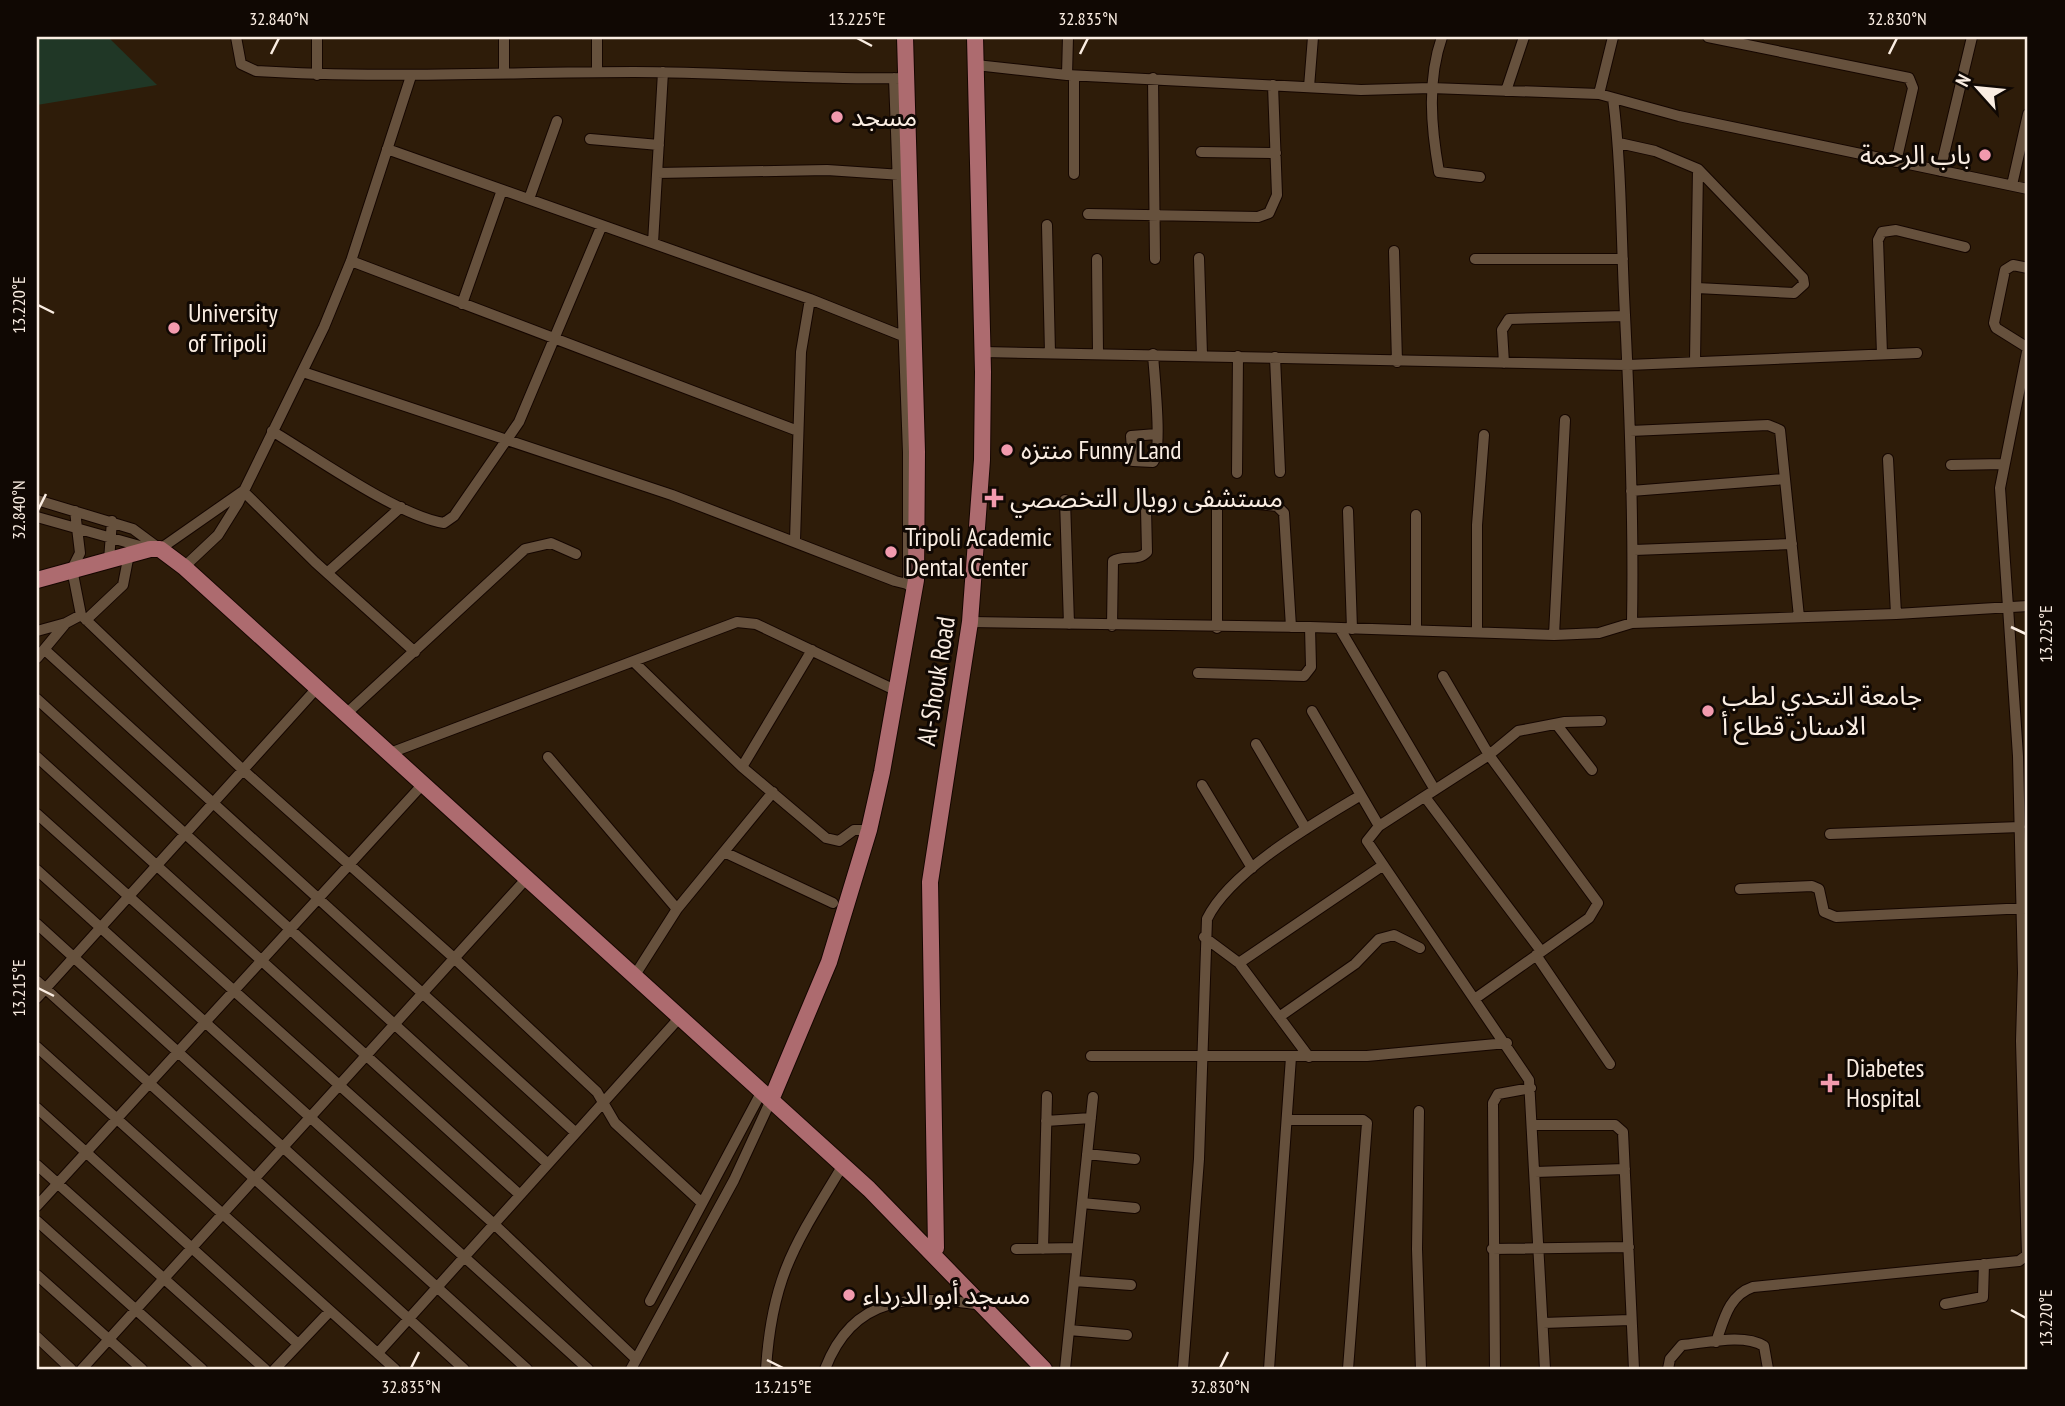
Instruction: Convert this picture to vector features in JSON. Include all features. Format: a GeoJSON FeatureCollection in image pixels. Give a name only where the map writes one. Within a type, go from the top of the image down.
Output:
{"type":"FeatureCollection","features":[{"type":"Feature","properties":{"kind":"main road","name":"Al-Shouk Road"},"geometry":{"type":"LineString","coordinates":[[767,1096],[826,970],[869,831],[897,691],[918,552],[900,78],[905,37]]}},
{"type":"Feature","properties":{"kind":"main road","name":"Al-Shouk Road"},"geometry":{"type":"LineString","coordinates":[[934,1250],[940,957],[932,864],[970,622],[978,536],[983,352],[975,37]]}},
{"type":"Feature","properties":{"kind":"main road"},"geometry":{"type":"LineString","coordinates":[[37,580],[155,549],[184,567],[869,1189],[986,1299],[1000,1322]]}},
{"type":"Feature","properties":{"kind":"main road"},"geometry":{"type":"LineString","coordinates":[[934,1250],[1040,1368]]}},
{"type":"Feature","properties":{"kind":"street"},"geometry":{"type":"LineString","coordinates":[[236,37],[238,58],[250,70],[317,75],[663,72],[900,78]]}},
{"type":"Feature","properties":{"kind":"street"},"geometry":{"type":"LineString","coordinates":[[317,37],[317,75]]}},
{"type":"Feature","properties":{"kind":"street"},"geometry":{"type":"LineString","coordinates":[[504,37],[504,72]]}},
{"type":"Feature","properties":{"kind":"street"},"geometry":{"type":"LineString","coordinates":[[597,37],[597,72]]}},
{"type":"Feature","properties":{"kind":"street"},"geometry":{"type":"LineString","coordinates":[[1068,37],[1074,174]]}},
{"type":"Feature","properties":{"kind":"street"},"geometry":{"type":"LineString","coordinates":[[1309,87],[1313,37]]}},
{"type":"Feature","properties":{"kind":"street"},"geometry":{"type":"LineString","coordinates":[[1442,37],[1434,60],[1431,88],[1439,172],[1480,177]]}},
{"type":"Feature","properties":{"kind":"street"},"geometry":{"type":"LineString","coordinates":[[1506,91],[1524,37]]}},
{"type":"Feature","properties":{"kind":"street"},"geometry":{"type":"LineString","coordinates":[[1599,94],[1613,37]]}},
{"type":"Feature","properties":{"kind":"street"},"geometry":{"type":"LineString","coordinates":[[1708,37],[1911,79],[1913,88],[1896,162]]}},
{"type":"Feature","properties":{"kind":"street"},"geometry":{"type":"LineString","coordinates":[[1940,171],[1972,37]]}},
{"type":"Feature","properties":{"kind":"street"},"geometry":{"type":"LineString","coordinates":[[976,65],[1070,76],[1309,87],[1599,94],[1679,116],[2028,189]]}},
{"type":"Feature","properties":{"kind":"street"},"geometry":{"type":"LineString","coordinates":[[653,243],[663,72]]}},
{"type":"Feature","properties":{"kind":"street"},"geometry":{"type":"LineString","coordinates":[[184,567],[218,535],[303,372],[351,261],[411,76]]}},
{"type":"Feature","properties":{"kind":"street"},"geometry":{"type":"LineString","coordinates":[[1153,78],[1155,259]]}},
{"type":"Feature","properties":{"kind":"street"},"geometry":{"type":"LineString","coordinates":[[1088,214],[1258,217],[1269,213],[1277,202],[1273,85]]}},
{"type":"Feature","properties":{"kind":"street"},"geometry":{"type":"LineString","coordinates":[[1613,97],[1619,143],[1628,365],[1634,550],[1632,623]]}},
{"type":"Feature","properties":{"kind":"street"},"geometry":{"type":"LineString","coordinates":[[2012,185],[2028,114]]}},
{"type":"Feature","properties":{"kind":"street"},"geometry":{"type":"LineString","coordinates":[[529,199],[557,121]]}},
{"type":"Feature","properties":{"kind":"street"},"geometry":{"type":"LineString","coordinates":[[590,139],[659,145]]}},
{"type":"Feature","properties":{"kind":"street"},"geometry":{"type":"LineString","coordinates":[[1619,143],[1655,151],[1698,169],[1803,278],[1804,284],[1794,293],[1696,288]]}},
{"type":"Feature","properties":{"kind":"street"},"geometry":{"type":"LineString","coordinates":[[387,149],[810,299],[908,338]]}},
{"type":"Feature","properties":{"kind":"street"},"geometry":{"type":"LineString","coordinates":[[1201,152],[1276,153]]}},
{"type":"Feature","properties":{"kind":"street"},"geometry":{"type":"LineString","coordinates":[[1695,361],[1698,169]]}},
{"type":"Feature","properties":{"kind":"street"},"geometry":{"type":"LineString","coordinates":[[657,173],[827,170],[903,175]]}},
{"type":"Feature","properties":{"kind":"street"},"geometry":{"type":"LineString","coordinates":[[462,304],[502,190]]}},
{"type":"Feature","properties":{"kind":"street"},"geometry":{"type":"LineString","coordinates":[[272,431],[401,507],[444,523],[454,516],[509,440],[555,339],[602,225]]}},
{"type":"Feature","properties":{"kind":"street"},"geometry":{"type":"LineString","coordinates":[[1047,225],[1050,353]]}},
{"type":"Feature","properties":{"kind":"street"},"geometry":{"type":"LineString","coordinates":[[1882,354],[1878,240],[1882,232],[1891,229],[1965,247]]}},
{"type":"Feature","properties":{"kind":"street"},"geometry":{"type":"LineString","coordinates":[[1394,251],[1397,362]]}},
{"type":"Feature","properties":{"kind":"street"},"geometry":{"type":"LineString","coordinates":[[1199,258],[1202,355]]}},
{"type":"Feature","properties":{"kind":"street"},"geometry":{"type":"LineString","coordinates":[[1097,259],[1098,353]]}},
{"type":"Feature","properties":{"kind":"street"},"geometry":{"type":"LineString","coordinates":[[1475,260],[1623,259]]}},
{"type":"Feature","properties":{"kind":"street"},"geometry":{"type":"LineString","coordinates":[[351,261],[798,431]]}},
{"type":"Feature","properties":{"kind":"street"},"geometry":{"type":"LineString","coordinates":[[1716,1342],[1731,1302],[1742,1290],[2019,1261],[2028,1255],[2024,1040],[2025,908],[2000,488],[2028,347],[1996,328],[1994,323],[2005,270],[2012,265],[2028,268]]}},
{"type":"Feature","properties":{"kind":"street"},"geometry":{"type":"LineString","coordinates":[[795,540],[801,352],[810,299]]}},
{"type":"Feature","properties":{"kind":"street"},"geometry":{"type":"LineString","coordinates":[[1504,363],[1502,330],[1508,319],[1625,316]]}},
{"type":"Feature","properties":{"kind":"street"},"geometry":{"type":"LineString","coordinates":[[983,352],[1628,365],[1917,353]]}},
{"type":"Feature","properties":{"kind":"street"},"geometry":{"type":"LineString","coordinates":[[1153,354],[1157,434]]}},
{"type":"Feature","properties":{"kind":"street"},"geometry":{"type":"LineString","coordinates":[[1237,472],[1238,356]]}},
{"type":"Feature","properties":{"kind":"street"},"geometry":{"type":"LineString","coordinates":[[1275,357],[1280,472]]}},
{"type":"Feature","properties":{"kind":"street"},"geometry":{"type":"LineString","coordinates":[[303,372],[672,495],[911,585]]}},
{"type":"Feature","properties":{"kind":"street"},"geometry":{"type":"LineString","coordinates":[[1554,635],[1564,420]]}},
{"type":"Feature","properties":{"kind":"street"},"geometry":{"type":"LineString","coordinates":[[1630,431],[1699,426],[1774,427],[1782,436],[1799,617]]}},
{"type":"Feature","properties":{"kind":"street"},"geometry":{"type":"LineString","coordinates":[[1477,632],[1478,513],[1484,435]]}},
{"type":"Feature","properties":{"kind":"street"},"geometry":{"type":"LineString","coordinates":[[1888,459],[1896,614]]}},
{"type":"Feature","properties":{"kind":"street"},"geometry":{"type":"LineString","coordinates":[[1951,465],[2003,464]]}},
{"type":"Feature","properties":{"kind":"street"},"geometry":{"type":"LineString","coordinates":[[1631,491],[1786,479]]}},
{"type":"Feature","properties":{"kind":"street"},"geometry":{"type":"LineString","coordinates":[[37,517],[155,549],[243,491]]}},
{"type":"Feature","properties":{"kind":"street"},"geometry":{"type":"LineString","coordinates":[[243,491],[327,573],[415,652]]}},
{"type":"Feature","properties":{"kind":"street"},"geometry":{"type":"LineString","coordinates":[[37,500],[133,529],[155,549]]}},
{"type":"Feature","properties":{"kind":"street"},"geometry":{"type":"LineString","coordinates":[[1066,500],[1069,624]]}},
{"type":"Feature","properties":{"kind":"street"},"geometry":{"type":"LineString","coordinates":[[1258,504],[1278,506],[1284,513],[1291,626]]}},
{"type":"Feature","properties":{"kind":"street"},"geometry":{"type":"LineString","coordinates":[[327,573],[401,507]]}},
{"type":"Feature","properties":{"kind":"street"},"geometry":{"type":"LineString","coordinates":[[1112,626],[1113,561],[1140,557],[1147,552],[1146,508]]}},
{"type":"Feature","properties":{"kind":"street"},"geometry":{"type":"LineString","coordinates":[[1217,510],[1217,628]]}},
{"type":"Feature","properties":{"kind":"street"},"geometry":{"type":"LineString","coordinates":[[75,511],[80,554],[72,569],[83,617],[243,770],[454,958],[597,1091],[615,1123],[702,1203]]}},
{"type":"Feature","properties":{"kind":"street"},"geometry":{"type":"LineString","coordinates":[[1348,511],[1352,629]]}},
{"type":"Feature","properties":{"kind":"street"},"geometry":{"type":"LineString","coordinates":[[1416,515],[1416,630]]}},
{"type":"Feature","properties":{"kind":"street"},"geometry":{"type":"LineString","coordinates":[[109,559],[112,521]]}},
{"type":"Feature","properties":{"kind":"street"},"geometry":{"type":"LineString","coordinates":[[346,714],[525,549],[551,543],[576,554]]}},
{"type":"Feature","properties":{"kind":"street"},"geometry":{"type":"LineString","coordinates":[[1634,550],[1792,544]]}},
{"type":"Feature","properties":{"kind":"street"},"geometry":{"type":"LineString","coordinates":[[37,631],[83,617],[122,585],[129,554]]}},
{"type":"Feature","properties":{"kind":"street"},"geometry":{"type":"LineString","coordinates":[[970,622],[1217,628],[1291,626],[1554,635],[1599,633],[1632,623],[1896,614],[2028,606]]}},
{"type":"Feature","properties":{"kind":"street"},"geometry":{"type":"LineString","coordinates":[[390,753],[744,621],[756,624],[897,691]]}},
{"type":"Feature","properties":{"kind":"street"},"geometry":{"type":"LineString","coordinates":[[37,658],[66,623]]}},
{"type":"Feature","properties":{"kind":"street"},"geometry":{"type":"LineString","coordinates":[[1198,673],[1304,676],[1311,667],[1310,627]]}},
{"type":"Feature","properties":{"kind":"street"},"geometry":{"type":"LineString","coordinates":[[1340,629],[1435,790]]}},
{"type":"Feature","properties":{"kind":"street"},"geometry":{"type":"LineString","coordinates":[[46,650],[317,900],[576,1133]]}},
{"type":"Feature","properties":{"kind":"street"},"geometry":{"type":"LineString","coordinates":[[742,767],[812,650]]}},
{"type":"Feature","properties":{"kind":"street"},"geometry":{"type":"LineString","coordinates":[[634,662],[742,767],[829,840],[842,840],[855,830],[869,831]]}},
{"type":"Feature","properties":{"kind":"street"},"geometry":{"type":"LineString","coordinates":[[1443,676],[1489,755],[1598,903],[1592,915],[1476,998]]}},
{"type":"Feature","properties":{"kind":"street"},"geometry":{"type":"LineString","coordinates":[[37,998],[317,688]]}},
{"type":"Feature","properties":{"kind":"street"},"geometry":{"type":"LineString","coordinates":[[37,699],[393,1026],[548,1164]]}},
{"type":"Feature","properties":{"kind":"street"},"geometry":{"type":"LineString","coordinates":[[1312,712],[1379,826]]}},
{"type":"Feature","properties":{"kind":"street"},"geometry":{"type":"LineString","coordinates":[[1545,1369],[1531,1088],[1526,1072],[1367,841],[1379,826],[1489,755],[1518,731],[1568,722],[1601,721]]}},
{"type":"Feature","properties":{"kind":"street"},"geometry":{"type":"LineString","coordinates":[[1557,725],[1592,770]]}},
{"type":"Feature","properties":{"kind":"street"},"geometry":{"type":"LineString","coordinates":[[1256,744],[1306,829]]}},
{"type":"Feature","properties":{"kind":"street"},"geometry":{"type":"LineString","coordinates":[[37,757],[520,1195]]}},
{"type":"Feature","properties":{"kind":"street"},"geometry":{"type":"LineString","coordinates":[[548,757],[677,909]]}},
{"type":"Feature","properties":{"kind":"street"},"geometry":{"type":"LineString","coordinates":[[37,1206],[423,784]]}},
{"type":"Feature","properties":{"kind":"street"},"geometry":{"type":"LineString","coordinates":[[1202,785],[1252,868]]}},
{"type":"Feature","properties":{"kind":"street"},"geometry":{"type":"LineString","coordinates":[[635,975],[677,909],[773,792]]}},
{"type":"Feature","properties":{"kind":"street"},"geometry":{"type":"LineString","coordinates":[[1183,1369],[1205,1058],[1204,937],[1212,908],[1252,868],[1306,829],[1361,795]]}},
{"type":"Feature","properties":{"kind":"street"},"geometry":{"type":"LineString","coordinates":[[1424,797],[1539,953],[1610,1064]]}},
{"type":"Feature","properties":{"kind":"street"},"geometry":{"type":"LineString","coordinates":[[37,814],[338,1087],[494,1224],[636,1359]]}},
{"type":"Feature","properties":{"kind":"street"},"geometry":{"type":"LineString","coordinates":[[1830,834],[2020,827]]}},
{"type":"Feature","properties":{"kind":"street"},"geometry":{"type":"LineString","coordinates":[[724,852],[833,904]]}},
{"type":"Feature","properties":{"kind":"street"},"geometry":{"type":"LineString","coordinates":[[1239,963],[1382,866]]}},
{"type":"Feature","properties":{"kind":"street"},"geometry":{"type":"LineString","coordinates":[[37,870],[312,1115],[589,1369]]}},
{"type":"Feature","properties":{"kind":"street"},"geometry":{"type":"LineString","coordinates":[[82,1369],[527,878]]}},
{"type":"Feature","properties":{"kind":"street"},"geometry":{"type":"LineString","coordinates":[[1740,889],[1812,886],[1819,889],[1824,912],[1836,917],[2025,908]]}},
{"type":"Feature","properties":{"kind":"street"},"geometry":{"type":"LineString","coordinates":[[37,924],[527,1369]]}},
{"type":"Feature","properties":{"kind":"street"},"geometry":{"type":"LineString","coordinates":[[1279,1017],[1355,964],[1379,939],[1394,935],[1420,948]]}},
{"type":"Feature","properties":{"kind":"street"},"geometry":{"type":"LineString","coordinates":[[1204,937],[1239,963],[1309,1057]]}},
{"type":"Feature","properties":{"kind":"street"},"geometry":{"type":"LineString","coordinates":[[37,981],[464,1369]]}},
{"type":"Feature","properties":{"kind":"street"},"geometry":{"type":"LineString","coordinates":[[378,1353],[681,1016]]}},
{"type":"Feature","properties":{"kind":"street"},"geometry":{"type":"LineString","coordinates":[[1091,1056],[1367,1056],[1507,1043]]}},
{"type":"Feature","properties":{"kind":"street"},"geometry":{"type":"LineString","coordinates":[[37,1047],[395,1369]]}},
{"type":"Feature","properties":{"kind":"street"},"geometry":{"type":"LineString","coordinates":[[1269,1369],[1291,1057]]}},
{"type":"Feature","properties":{"kind":"street"},"geometry":{"type":"LineString","coordinates":[[1495,1369],[1492,1249],[1494,1098],[1498,1094],[1531,1088]]}},
{"type":"Feature","properties":{"kind":"street"},"geometry":{"type":"LineString","coordinates":[[650,1301],[702,1203],[767,1096]]}},
{"type":"Feature","properties":{"kind":"street"},"geometry":{"type":"LineString","coordinates":[[631,1369],[734,1180],[767,1096]]}},
{"type":"Feature","properties":{"kind":"street"},"geometry":{"type":"LineString","coordinates":[[1043,1249],[1047,1096]]}},
{"type":"Feature","properties":{"kind":"street"},"geometry":{"type":"LineString","coordinates":[[1065,1369],[1093,1097]]}},
{"type":"Feature","properties":{"kind":"street"},"geometry":{"type":"LineString","coordinates":[[37,1108],[298,1344]]}},
{"type":"Feature","properties":{"kind":"street"},"geometry":{"type":"LineString","coordinates":[[1419,1111],[1417,1249],[1421,1369]]}},
{"type":"Feature","properties":{"kind":"street"},"geometry":{"type":"LineString","coordinates":[[1046,1121],[1091,1118]]}},
{"type":"Feature","properties":{"kind":"street"},"geometry":{"type":"LineString","coordinates":[[1288,1120],[1363,1120],[1367,1123],[1348,1369]]}},
{"type":"Feature","properties":{"kind":"street"},"geometry":{"type":"LineString","coordinates":[[1533,1125],[1619,1126],[1623,1132],[1634,1369]]}},
{"type":"Feature","properties":{"kind":"street"},"geometry":{"type":"LineString","coordinates":[[1087,1154],[1135,1159]]}},
{"type":"Feature","properties":{"kind":"street"},"geometry":{"type":"LineString","coordinates":[[37,1165],[265,1369]]}},
{"type":"Feature","properties":{"kind":"street"},"geometry":{"type":"LineString","coordinates":[[766,1369],[769,1322],[782,1273],[797,1240],[843,1165]]}},
{"type":"Feature","properties":{"kind":"street"},"geometry":{"type":"LineString","coordinates":[[1535,1172],[1625,1169]]}},
{"type":"Feature","properties":{"kind":"street"},"geometry":{"type":"LineString","coordinates":[[1082,1203],[1135,1208]]}},
{"type":"Feature","properties":{"kind":"street"},"geometry":{"type":"LineString","coordinates":[[37,1221],[202,1369]]}},
{"type":"Feature","properties":{"kind":"street"},"geometry":{"type":"LineString","coordinates":[[1492,1249],[1539,1246],[1629,1247]]}},
{"type":"Feature","properties":{"kind":"street"},"geometry":{"type":"LineString","coordinates":[[1016,1249],[1077,1248]]}},
{"type":"Feature","properties":{"kind":"street"},"geometry":{"type":"LineString","coordinates":[[1945,1304],[1983,1297],[1984,1264]]}},
{"type":"Feature","properties":{"kind":"street"},"geometry":{"type":"LineString","coordinates":[[37,1275],[142,1369]]}},
{"type":"Feature","properties":{"kind":"street"},"geometry":{"type":"LineString","coordinates":[[1074,1281],[1131,1285]]}},
{"type":"Feature","properties":{"kind":"street"},"geometry":{"type":"LineString","coordinates":[[825,1369],[839,1341],[852,1327],[882,1307],[916,1298],[983,1305]]}},
{"type":"Feature","properties":{"kind":"street"},"geometry":{"type":"LineString","coordinates":[[275,1369],[330,1311]]}},
{"type":"Feature","properties":{"kind":"street"},"geometry":{"type":"LineString","coordinates":[[1543,1323],[1630,1320]]}},
{"type":"Feature","properties":{"kind":"street"},"geometry":{"type":"LineString","coordinates":[[1069,1330],[1127,1335]]}},
{"type":"Feature","properties":{"kind":"street"},"geometry":{"type":"LineString","coordinates":[[37,1337],[71,1369]]}},
{"type":"Feature","properties":{"kind":"street"},"geometry":{"type":"LineString","coordinates":[[1668,1369],[1670,1359],[1682,1345],[1716,1342],[1758,1342],[1764,1346],[1768,1369]]}},
{"type":"Feature","properties":{"kind":"green space"},"geometry":{"type":"Polygon","coordinates":[[[37,37],[108,37],[157,85],[37,105],[37,37]]]}},
{"type":"Feature","properties":{"kind":"place","name":"مسجد"},"geometry":{"type":"Point","coordinates":[837,117]}},
{"type":"Feature","properties":{"kind":"place","name":"باب الرحمة"},"geometry":{"type":"Point","coordinates":[1985,155]}},
{"type":"Feature","properties":{"kind":"place","name":"University of Tripoli"},"geometry":{"type":"Point","coordinates":[174,328]}},
{"type":"Feature","properties":{"kind":"place","name":"منتزه Funny Land"},"geometry":{"type":"Point","coordinates":[1007,450]}},
{"type":"Feature","properties":{"kind":"place","name":"مستشفى رويال التخصصي"},"geometry":{"type":"Point","coordinates":[994,498]}},
{"type":"Feature","properties":{"kind":"place","name":"Tripoli Academic Dental Center"},"geometry":{"type":"Point","coordinates":[891,552]}},
{"type":"Feature","properties":{"kind":"place","name":"جامعة التحدي لطب الاسنان قطاع أ"},"geometry":{"type":"Point","coordinates":[1708,711]}},
{"type":"Feature","properties":{"kind":"place","name":"Diabetes Hospital"},"geometry":{"type":"Point","coordinates":[1830,1083]}},
{"type":"Feature","properties":{"kind":"place","name":"مسجد أبو الدرداء"},"geometry":{"type":"Point","coordinates":[849,1295]}}]}
